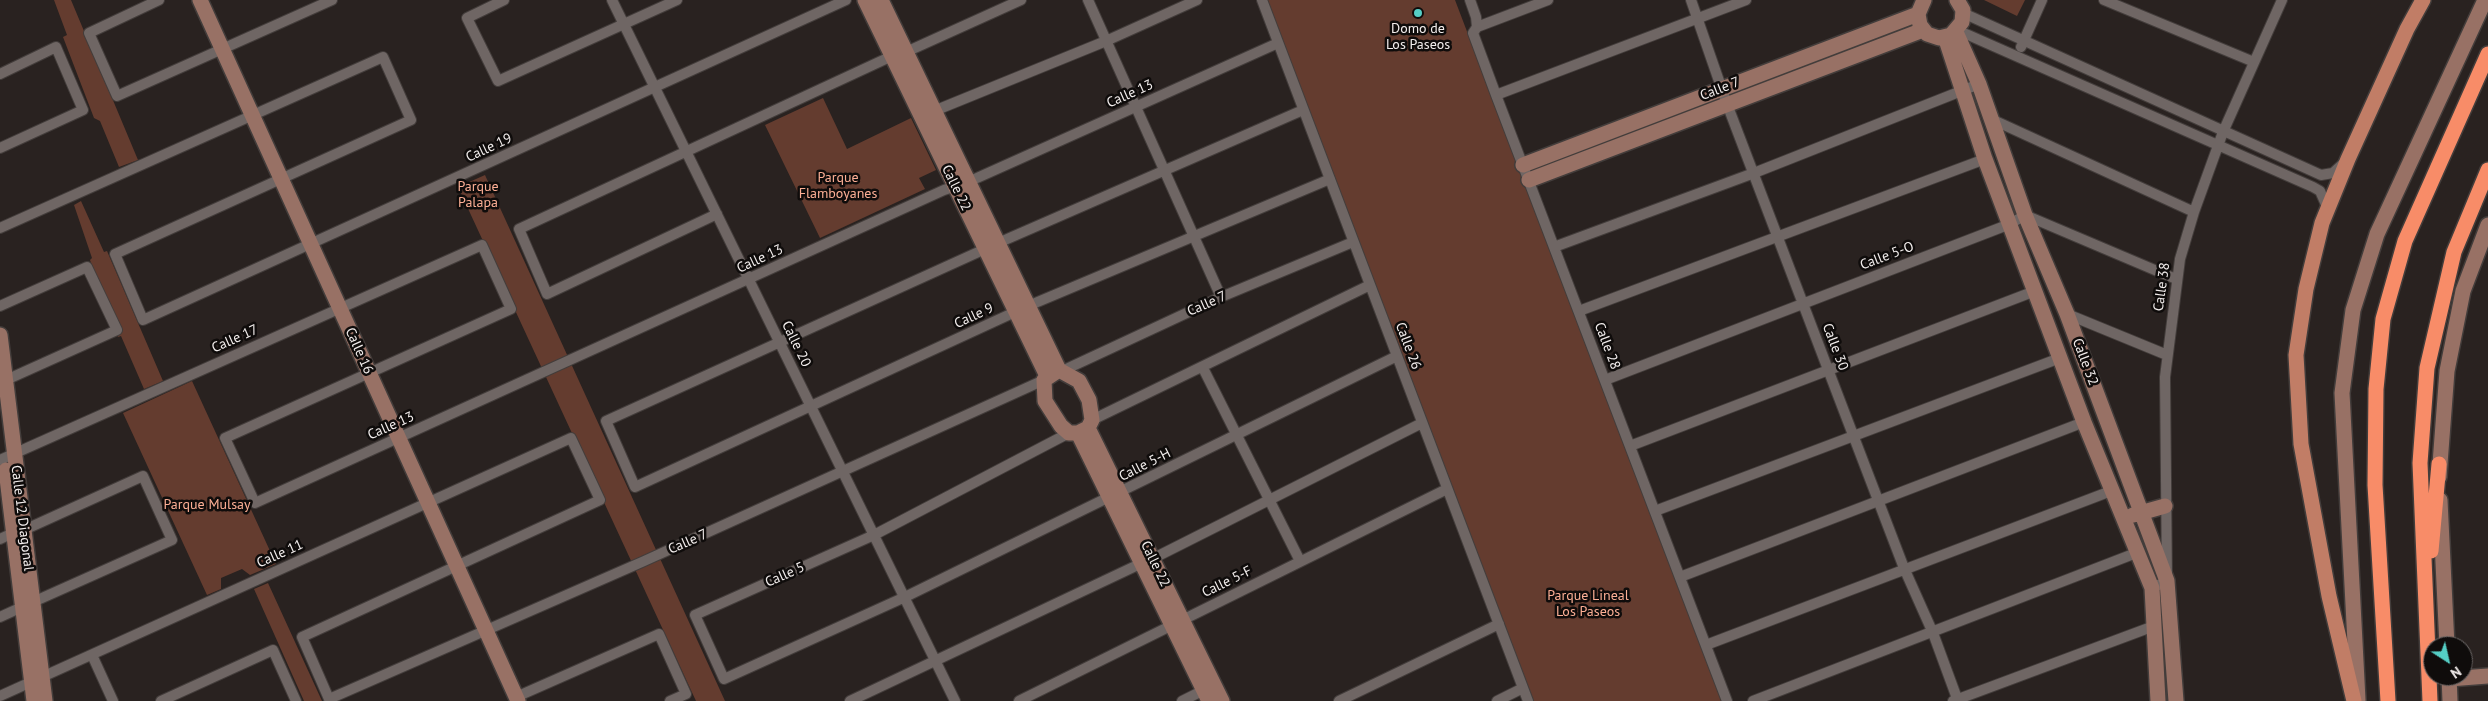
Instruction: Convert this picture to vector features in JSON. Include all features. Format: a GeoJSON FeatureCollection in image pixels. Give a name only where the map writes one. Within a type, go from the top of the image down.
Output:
{"type":"FeatureCollection","features":[{"type":"Feature","properties":{"kind":"highway"},"geometry":{"type":"LineString","coordinates":[[2388,701],[2375,485],[2376,389],[2383,319],[2405,240],[2488,54]]}},
{"type":"Feature","properties":{"kind":"highway"},"geometry":{"type":"LineString","coordinates":[[2430,701],[2420,462],[2427,368],[2454,252],[2488,170]]}},
{"type":"Feature","properties":{"kind":"highway"},"geometry":{"type":"LineString","coordinates":[[2425,617],[2439,464]]}},
{"type":"Feature","properties":{"kind":"main road"},"geometry":{"type":"LineString","coordinates":[[2354,701],[2329,596],[2301,444],[2296,356],[2306,289],[2322,223],[2348,159],[2407,29],[2423,0]]}},
{"type":"Feature","properties":{"kind":"street"},"geometry":{"type":"LineString","coordinates":[[159,0],[89,33],[117,96],[332,0]]}},
{"type":"Feature","properties":{"kind":"street","name":"Calle 16"},"geometry":{"type":"LineString","coordinates":[[200,0],[486,632],[513,700]]}},
{"type":"Feature","properties":{"kind":"street"},"geometry":{"type":"LineString","coordinates":[[504,0],[467,18],[498,81],[677,0]]}},
{"type":"Feature","properties":{"kind":"street","name":"Calle 20"},"geometry":{"type":"LineString","coordinates":[[612,0],[955,701]]}},
{"type":"Feature","properties":{"kind":"street","name":"Calle 19"},"geometry":{"type":"LineString","coordinates":[[281,178],[115,254],[144,320],[846,0]]}},
{"type":"Feature","properties":{"kind":"street","name":"Calle 22"},"geometry":{"type":"LineString","coordinates":[[865,0],[934,111],[962,184]]}},
{"type":"Feature","properties":{"kind":"street","name":"Calle 22"},"geometry":{"type":"LineString","coordinates":[[881,0],[899,54],[1053,374]]}},
{"type":"Feature","properties":{"kind":"street"},"geometry":{"type":"LineString","coordinates":[[717,214],[547,294],[519,229],[899,54],[1021,0]]}},
{"type":"Feature","properties":{"kind":"street"},"geometry":{"type":"LineString","coordinates":[[1088,0],[1221,297]]}},
{"type":"Feature","properties":{"kind":"street"},"geometry":{"type":"LineString","coordinates":[[934,111],[1106,41],[1197,0]]}},
{"type":"Feature","properties":{"kind":"street","name":"Calle 26"},"geometry":{"type":"LineString","coordinates":[[1262,0],[1528,701]]}},
{"type":"Feature","properties":{"kind":"street","name":"Calle 28"},"geometry":{"type":"LineString","coordinates":[[1470,0],[1477,27],[1473,33],[1727,701]]}},
{"type":"Feature","properties":{"kind":"street"},"geometry":{"type":"LineString","coordinates":[[1477,27],[1548,0]]}},
{"type":"Feature","properties":{"kind":"street","name":"Calle 30"},"geometry":{"type":"LineString","coordinates":[[1691,0],[1778,238],[1904,568],[1933,633],[1956,700]]}},
{"type":"Feature","properties":{"kind":"street"},"geometry":{"type":"LineString","coordinates":[[1496,95],[1746,0]]}},
{"type":"Feature","properties":{"kind":"street"},"geometry":{"type":"LineString","coordinates":[[2017,55],[2042,0]]}},
{"type":"Feature","properties":{"kind":"street"},"geometry":{"type":"LineString","coordinates":[[2104,0],[2254,62]]}},
{"type":"Feature","properties":{"kind":"street","name":"Calle 38"},"geometry":{"type":"LineString","coordinates":[[2167,581],[2165,377],[2176,279],[2194,212],[2224,132],[2282,0]]}},
{"type":"Feature","properties":{"kind":"street"},"geometry":{"type":"LineString","coordinates":[[2358,701],[2342,393],[2353,310],[2376,234],[2485,0]]}},
{"type":"Feature","properties":{"kind":"street"},"geometry":{"type":"LineString","coordinates":[[1960,6],[2024,42],[2321,175],[2333,172],[2348,159]]}},
{"type":"Feature","properties":{"kind":"street"},"geometry":{"type":"LineString","coordinates":[[1953,33],[1962,22],[1960,6]]}},
{"type":"Feature","properties":{"kind":"street"},"geometry":{"type":"LineString","coordinates":[[1921,7],[1923,30],[1933,37],[1953,33],[2017,55],[2320,191],[2328,209]]}},
{"type":"Feature","properties":{"kind":"street","name":"Calle 7"},"geometry":{"type":"LineString","coordinates":[[1523,165],[1723,88],[1921,7]]}},
{"type":"Feature","properties":{"kind":"street","name":"Calle 7"},"geometry":{"type":"LineString","coordinates":[[1529,180],[1923,30]]}},
{"type":"Feature","properties":{"kind":"street","name":"Calle 32"},"geometry":{"type":"LineString","coordinates":[[1953,33],[1979,84],[2025,215],[2067,314],[2167,581],[2176,701]]}},
{"type":"Feature","properties":{"kind":"street","name":"Calle 32"},"geometry":{"type":"LineString","coordinates":[[1953,33],[1963,92],[1985,159],[2084,422],[2122,519],[2152,588],[2157,700]]}},
{"type":"Feature","properties":{"kind":"street","name":"Calle 13"},"geometry":{"type":"LineString","coordinates":[[369,373],[225,438],[255,503],[946,189],[962,184],[1278,43]]}},
{"type":"Feature","properties":{"kind":"street"},"geometry":{"type":"LineString","coordinates":[[0,74],[56,47],[83,110],[0,148]]}},
{"type":"Feature","properties":{"kind":"street"},"geometry":{"type":"LineString","coordinates":[[0,228],[383,57],[412,120],[281,178]]}},
{"type":"Feature","properties":{"kind":"street"},"geometry":{"type":"LineString","coordinates":[[1554,247],[1754,173],[1963,92],[1979,84]]}},
{"type":"Feature","properties":{"kind":"street"},"geometry":{"type":"LineString","coordinates":[[780,342],[992,246],[1303,110]]}},
{"type":"Feature","properties":{"kind":"street"},"geometry":{"type":"LineString","coordinates":[[1992,119],[2194,212]]}},
{"type":"Feature","properties":{"kind":"street"},"geometry":{"type":"LineString","coordinates":[[2272,169],[2279,156]]}},
{"type":"Feature","properties":{"kind":"street"},"geometry":{"type":"LineString","coordinates":[[1579,311],[1985,159]]}},
{"type":"Feature","properties":{"kind":"street","name":"Calle 9"},"geometry":{"type":"LineString","coordinates":[[780,342],[606,421],[635,487],[1022,309],[1330,179]]}},
{"type":"Feature","properties":{"kind":"street"},"geometry":{"type":"LineString","coordinates":[[2025,215],[2176,279]]}},
{"type":"Feature","properties":{"kind":"street","name":"Calle 5-O"},"geometry":{"type":"LineString","coordinates":[[1605,380],[2010,224],[2025,215]]}},
{"type":"Feature","properties":{"kind":"street"},"geometry":{"type":"LineString","coordinates":[[2447,636],[2439,464],[2447,371],[2463,291],[2488,225]]}},
{"type":"Feature","properties":{"kind":"street","name":"Calle 7"},"geometry":{"type":"LineString","coordinates":[[456,565],[302,637],[330,699],[486,632],[843,471],[1221,297],[1353,242]]}},
{"type":"Feature","properties":{"kind":"street","name":"Calle 17"},"geometry":{"type":"LineString","coordinates":[[6,457],[339,307],[482,245],[511,309],[369,373]]}},
{"type":"Feature","properties":{"kind":"street"},"geometry":{"type":"LineString","coordinates":[[0,306],[87,267],[117,330],[6,380]]}},
{"type":"Feature","properties":{"kind":"street","name":"Calle 5"},"geometry":{"type":"LineString","coordinates":[[724,679],[695,615],[874,535],[1370,285]]}},
{"type":"Feature","properties":{"kind":"street"},"geometry":{"type":"LineString","coordinates":[[1630,446],[1829,372],[2035,291]]}},
{"type":"Feature","properties":{"kind":"street"},"geometry":{"type":"LineString","coordinates":[[2067,314],[2168,354]]}},
{"type":"Feature","properties":{"kind":"street","name":"Calle 12 Diagonal"},"geometry":{"type":"LineString","coordinates":[[0,334],[6,380],[6,457],[12,534],[28,605],[37,679],[45,701]]}},
{"type":"Feature","properties":{"kind":"street","name":"Calle 5-H"},"geometry":{"type":"LineString","coordinates":[[724,679],[905,597],[1115,496],[1397,356]]}},
{"type":"Feature","properties":{"kind":"street"},"geometry":{"type":"LineString","coordinates":[[1655,511],[2060,358]]}},
{"type":"Feature","properties":{"kind":"street"},"geometry":{"type":"LineString","coordinates":[[1204,368],[1300,561]]}},
{"type":"Feature","properties":{"kind":"street"},"geometry":{"type":"LineString","coordinates":[[1053,374],[1078,381],[1085,391],[1082,429],[1050,411],[1043,392],[1053,374]]}},
{"type":"Feature","properties":{"kind":"street","name":"Calle 12 Diagonal"},"geometry":{"type":"LineString","coordinates":[[0,422],[6,457]]}},
{"type":"Feature","properties":{"kind":"street"},"geometry":{"type":"LineString","coordinates":[[1680,577],[2084,422]]}},
{"type":"Feature","properties":{"kind":"street"},"geometry":{"type":"LineString","coordinates":[[850,701],[1147,561],[1422,423]]}},
{"type":"Feature","properties":{"kind":"street","name":"Calle 22"},"geometry":{"type":"LineString","coordinates":[[1082,429],[1177,622],[1222,701]]}},
{"type":"Feature","properties":{"kind":"street","name":"Calle 11"},"geometry":{"type":"LineString","coordinates":[[0,696],[572,438],[600,500],[456,565]]}},
{"type":"Feature","properties":{"kind":"street"},"geometry":{"type":"LineString","coordinates":[[0,617],[172,540],[143,476],[12,534]]}},
{"type":"Feature","properties":{"kind":"street","name":"Calle 5-F"},"geometry":{"type":"LineString","coordinates":[[1018,701],[1447,488]]}},
{"type":"Feature","properties":{"kind":"street"},"geometry":{"type":"LineString","coordinates":[[1706,645],[1904,568],[2111,491]]}},
{"type":"Feature","properties":{"kind":"street"},"geometry":{"type":"LineString","coordinates":[[2122,519],[2165,506]]}},
{"type":"Feature","properties":{"kind":"street"},"geometry":{"type":"LineString","coordinates":[[1753,701],[2136,553]]}},
{"type":"Feature","properties":{"kind":"street"},"geometry":{"type":"LineString","coordinates":[[2152,588],[2167,581]]}},
{"type":"Feature","properties":{"kind":"street","name":"Calle 22"},"geometry":{"type":"LineString","coordinates":[[1177,622],[1207,696]]}},
{"type":"Feature","properties":{"kind":"street"},"geometry":{"type":"LineString","coordinates":[[1340,701],[1499,624]]}},
{"type":"Feature","properties":{"kind":"street"},"geometry":{"type":"LineString","coordinates":[[1956,700],[2154,626]]}},
{"type":"Feature","properties":{"kind":"street"},"geometry":{"type":"LineString","coordinates":[[513,700],[659,634],[686,694],[670,701]]}},
{"type":"Feature","properties":{"kind":"street"},"geometry":{"type":"LineString","coordinates":[[161,701],[273,650],[296,701]]}},
{"type":"Feature","properties":{"kind":"street"},"geometry":{"type":"LineString","coordinates":[[92,655],[113,701]]}},
{"type":"Feature","properties":{"kind":"street"},"geometry":{"type":"LineString","coordinates":[[2473,677],[2488,676]]}},
{"type":"Feature","properties":{"kind":"street","name":"Calle 12 Diagonal"},"geometry":{"type":"LineString","coordinates":[[34,701],[37,679]]}},
{"type":"Feature","properties":{"kind":"street"},"geometry":{"type":"LineString","coordinates":[[2449,686],[2450,701]]}},
{"type":"Feature","properties":{"kind":"street"},"geometry":{"type":"LineString","coordinates":[[1497,701],[1523,688]]}},
{"type":"Feature","properties":{"kind":"street"},"geometry":{"type":"LineString","coordinates":[[1182,701],[1207,696]]}},
{"type":"Feature","properties":{"kind":"green space"},"geometry":{"type":"Polygon","coordinates":[[[54,0],[71,0],[138,160],[119,167],[100,121],[94,118],[63,37],[67,35],[54,0]]]}},
{"type":"Feature","properties":{"kind":"green space","name":"Parque Lineal Los Paseos"},"geometry":{"type":"Polygon","coordinates":[[[1264,0],[1455,0],[1722,701],[1528,701],[1264,0]]]}},
{"type":"Feature","properties":{"kind":"green space"},"geometry":{"type":"Polygon","coordinates":[[[1984,0],[2025,0],[2017,16],[1984,0]]]}},
{"type":"Feature","properties":{"kind":"green space","name":"Parque Flamboyanes"},"geometry":{"type":"Polygon","coordinates":[[[823,98],[847,149],[911,118],[936,170],[919,178],[925,189],[820,238],[765,125],[823,98]]]}},
{"type":"Feature","properties":{"kind":"green space","name":"Parque Palapa"},"geometry":{"type":"Polygon","coordinates":[[[485,175],[725,701],[696,701],[458,187],[485,175]]]}},
{"type":"Feature","properties":{"kind":"green space"},"geometry":{"type":"Polygon","coordinates":[[[81,201],[104,252],[107,251],[163,381],[144,389],[121,336],[118,337],[90,260],[92,258],[74,205],[81,201]]]}},
{"type":"Feature","properties":{"kind":"green space","name":"Parque Mulsay"},"geometry":{"type":"Polygon","coordinates":[[[192,381],[276,564],[250,575],[242,569],[221,578],[221,589],[207,595],[123,413],[192,381]]]}},
{"type":"Feature","properties":{"kind":"green space"},"geometry":{"type":"Polygon","coordinates":[[[268,583],[322,701],[304,701],[254,589],[268,583]]]}},
{"type":"Feature","properties":{"kind":"place","name":"Domo de Los Paseos"},"geometry":{"type":"Point","coordinates":[1418,13]}}]}
